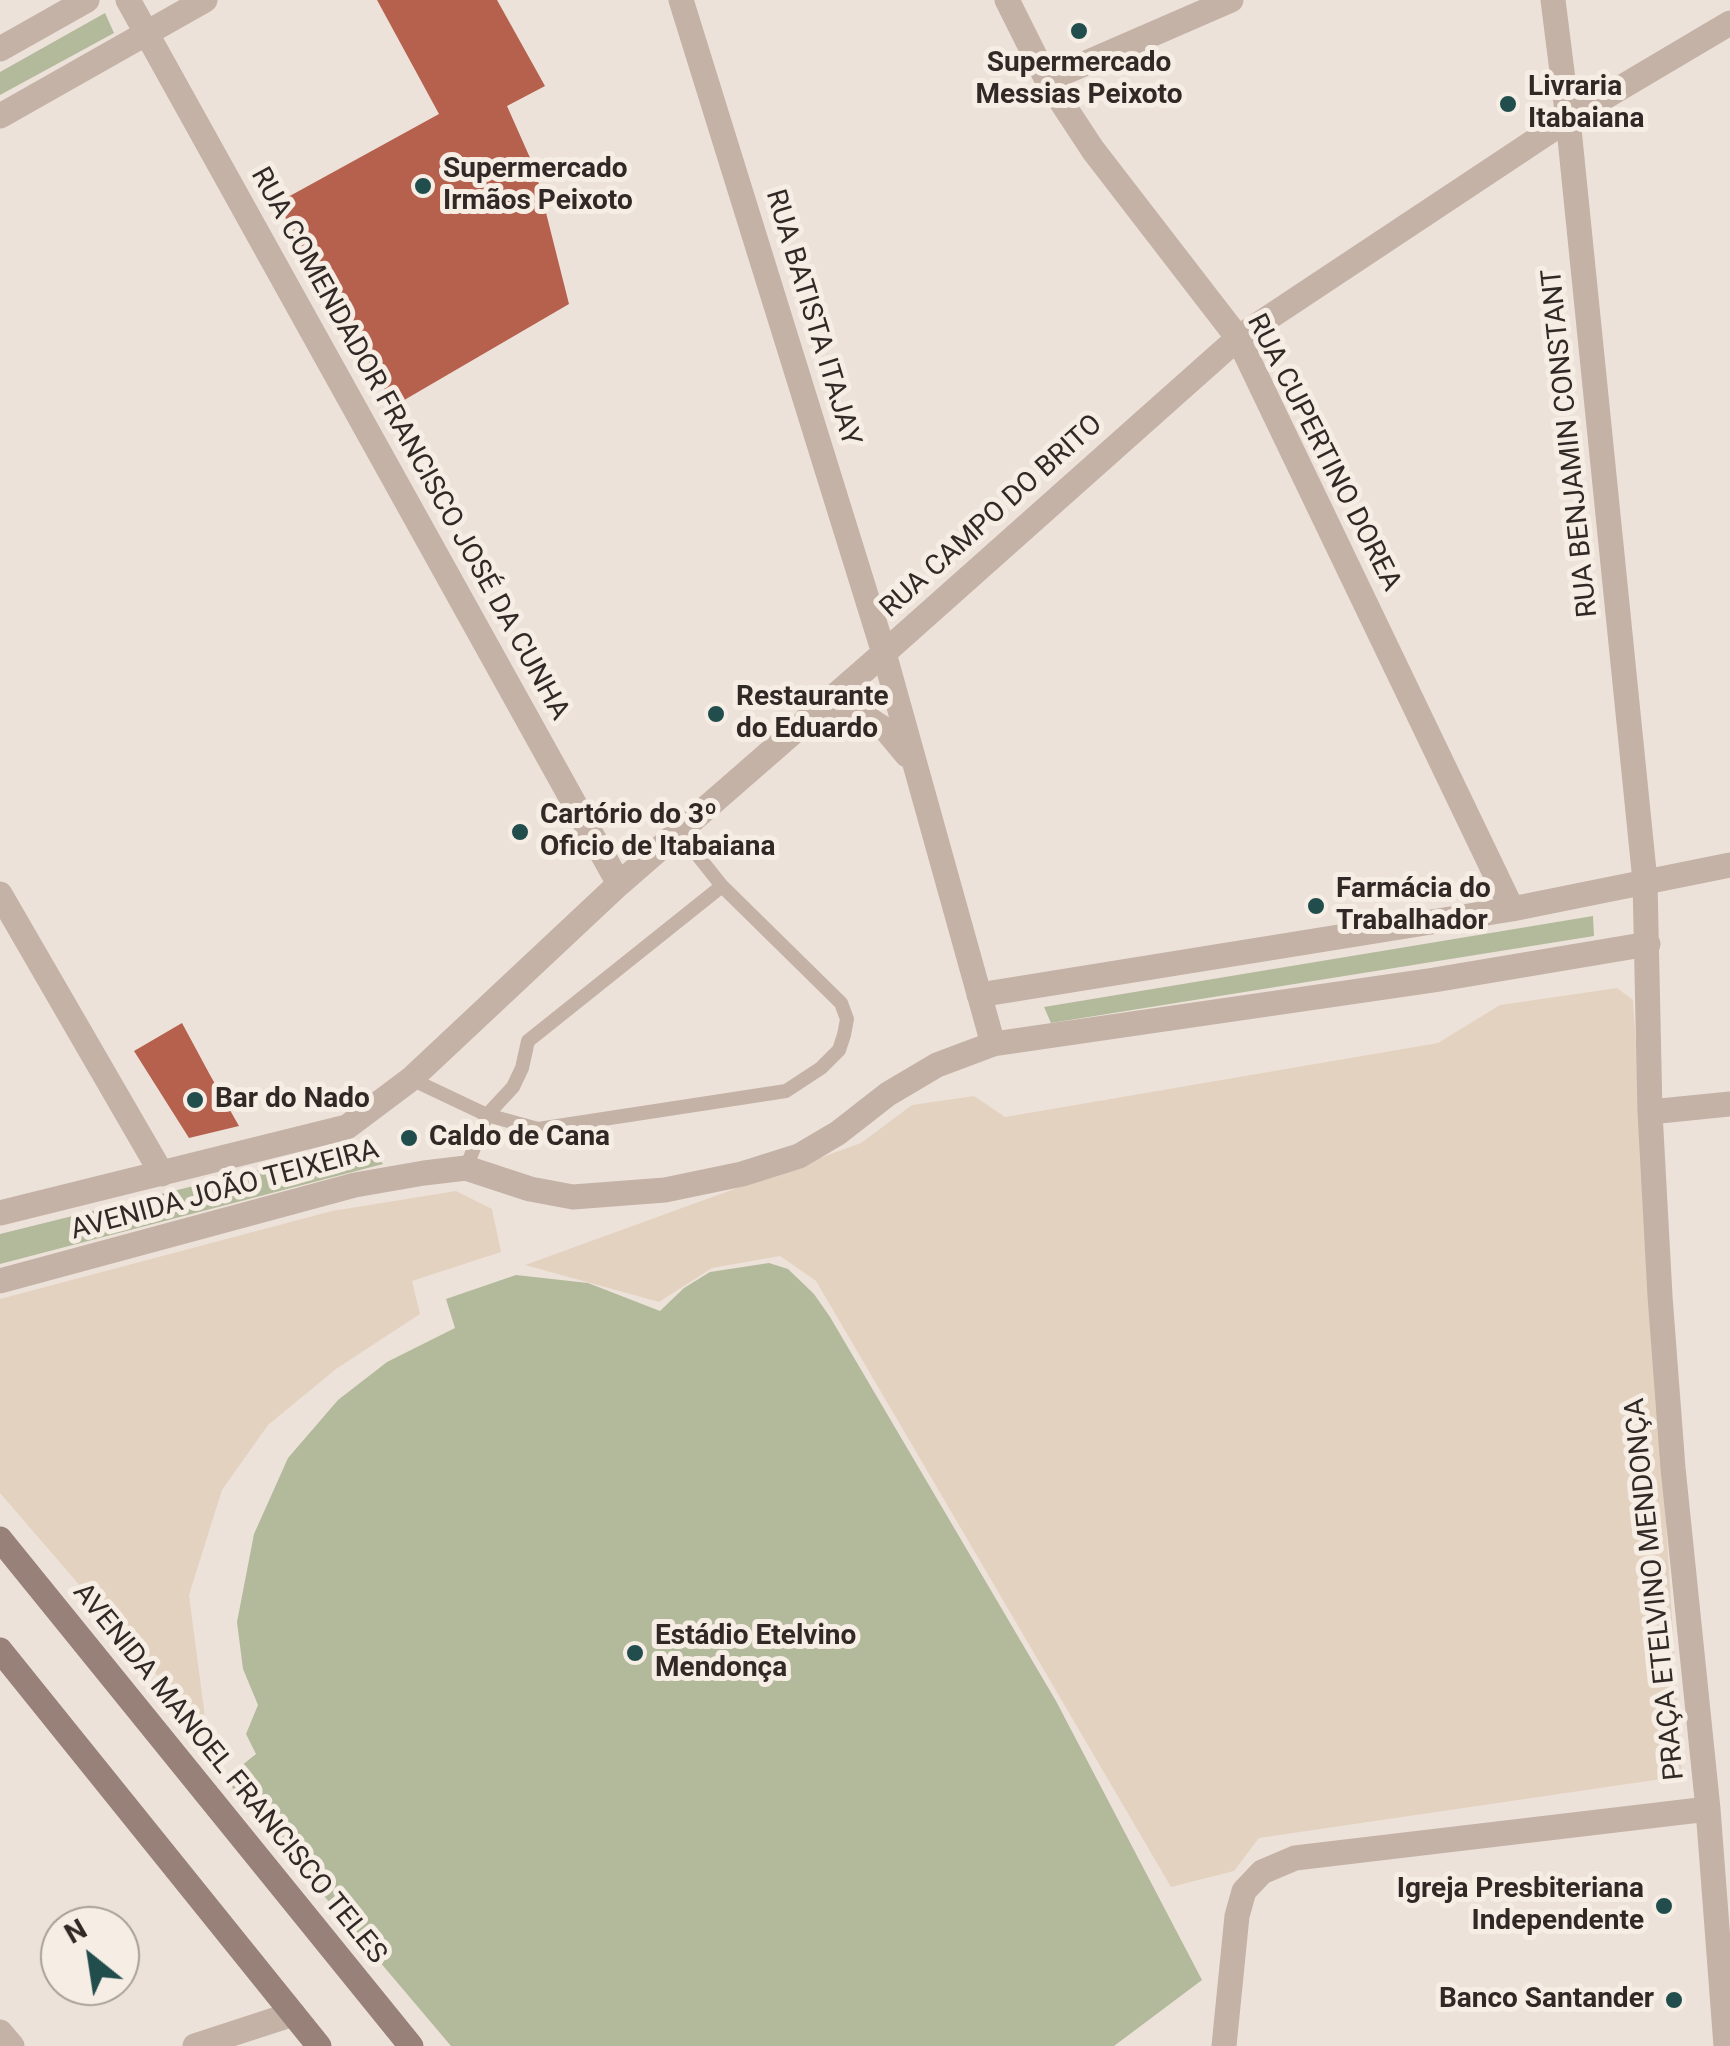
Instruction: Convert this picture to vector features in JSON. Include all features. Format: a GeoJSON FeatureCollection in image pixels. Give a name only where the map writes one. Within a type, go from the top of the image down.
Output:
{"type":"FeatureCollection","features":[{"type":"Feature","properties":{"kind":"main road","name":"AVENIDA MANOEL FRANCISCO TELES"},"geometry":{"type":"LineString","coordinates":[[0,1539],[410,2046]]}},
{"type":"Feature","properties":{"kind":"main road"},"geometry":{"type":"LineString","coordinates":[[0,1650],[319,2046]]}},
{"type":"Feature","properties":{"kind":"street"},"geometry":{"type":"LineString","coordinates":[[0,49],[87,0]]}},
{"type":"Feature","properties":{"kind":"street","name":"RUA COMENDADOR FRANCISCO JOSÉ DA CUNHA"},"geometry":{"type":"LineString","coordinates":[[128,0],[619,884]]}},
{"type":"Feature","properties":{"kind":"street"},"geometry":{"type":"LineString","coordinates":[[0,116],[205,0]]}},
{"type":"Feature","properties":{"kind":"street","name":"RUA BATISTA ITAJAY"},"geometry":{"type":"LineString","coordinates":[[682,0],[884,653]]}},
{"type":"Feature","properties":{"kind":"street","name":"RUA CUPERTINO DOREA"},"geometry":{"type":"LineString","coordinates":[[1007,0],[1047,80],[1093,150],[1238,338],[1512,908]]}},
{"type":"Feature","properties":{"kind":"street"},"geometry":{"type":"LineString","coordinates":[[1047,80],[1231,0]]}},
{"type":"Feature","properties":{"kind":"street","name":"RUA BENJAMIN CONSTANT"},"geometry":{"type":"LineString","coordinates":[[1553,0],[1645,881]]}},
{"type":"Feature","properties":{"kind":"street","name":"RUA CAMPO DO BRITO"},"geometry":{"type":"LineString","coordinates":[[348,1127],[410,1079],[619,884],[1238,338],[1568,119],[1730,23]]}},
{"type":"Feature","properties":{"kind":"street"},"geometry":{"type":"LineString","coordinates":[[884,653],[994,1044]]}},
{"type":"Feature","properties":{"kind":"street"},"geometry":{"type":"LineString","coordinates":[[805,720],[833,714],[866,718],[887,731],[913,762]]}},
{"type":"Feature","properties":{"kind":"street"},"geometry":{"type":"LineString","coordinates":[[979,995],[1512,908],[1730,866]]}},
{"type":"Feature","properties":{"kind":"street","name":"PRAÇA ETELVINO MENDONÇA"},"geometry":{"type":"LineString","coordinates":[[1224,2046],[1237,1916],[1244,1892],[1262,1872],[1296,1858],[1708,1810],[1672,1468],[1650,1112],[1645,881]]}},
{"type":"Feature","properties":{"kind":"street"},"geometry":{"type":"LineString","coordinates":[[0,894],[162,1174]]}},
{"type":"Feature","properties":{"kind":"street"},"geometry":{"type":"LineString","coordinates":[[466,1168],[574,1198],[666,1190],[742,1174],[799,1156],[937,1064],[994,1044],[1434,980],[1648,944]]}},
{"type":"Feature","properties":{"kind":"street"},"geometry":{"type":"LineString","coordinates":[[1650,1112],[1730,1104]]}},
{"type":"Feature","properties":{"kind":"street","name":"AVENIDA JOÃO TEIXEIRA"},"geometry":{"type":"LineString","coordinates":[[0,1212],[348,1127]]}},
{"type":"Feature","properties":{"kind":"street","name":"AVENIDA JOÃO TEIXEIRA"},"geometry":{"type":"LineString","coordinates":[[0,1281],[355,1185],[466,1168]]}},
{"type":"Feature","properties":{"kind":"street"},"geometry":{"type":"LineString","coordinates":[[1708,1810],[1726,2046]]}},
{"type":"Feature","properties":{"kind":"street"},"geometry":{"type":"LineString","coordinates":[[195,2046],[293,2014]]}},
{"type":"Feature","properties":{"kind":"street"},"geometry":{"type":"LineString","coordinates":[[0,2032],[12,2046]]}},
{"type":"Feature","properties":{"kind":"lane"},"geometry":{"type":"LineString","coordinates":[[410,1079],[487,1115],[538,1129],[786,1091],[822,1068],[838,1050],[844,1035],[847,1019],[841,1003],[722,886],[679,832]]}},
{"type":"Feature","properties":{"kind":"lane"},"geometry":{"type":"LineString","coordinates":[[466,1168],[487,1115],[513,1087],[528,1040],[722,886]]}},
{"type":"Feature","properties":{"kind":"green space"},"geometry":{"type":"Polygon","coordinates":[[[105,13],[114,33],[0,95],[0,72],[105,13]]]}},
{"type":"Feature","properties":{"kind":"green space"},"geometry":{"type":"Polygon","coordinates":[[[1593,916],[1594,936],[1051,1023],[1044,1007],[1593,916]]]}},
{"type":"Feature","properties":{"kind":"green space"},"geometry":{"type":"Polygon","coordinates":[[[367,1143],[383,1164],[0,1264],[0,1234],[367,1143]]]}},
{"type":"Feature","properties":{"kind":"green space","name":"Estádio Etelvino Mendonça"},"geometry":{"type":"Polygon","coordinates":[[[769,1263],[788,1269],[814,1294],[830,1317],[1056,1701],[1202,1980],[1114,2046],[451,2046],[225,1779],[256,1754],[246,1734],[258,1705],[243,1669],[237,1622],[254,1534],[288,1458],[338,1400],[387,1362],[455,1328],[446,1299],[516,1275],[588,1283],[660,1311],[684,1288],[710,1272],[769,1263]]]}},
{"type":"Feature","properties":{"kind":"shaded area"},"geometry":{"type":"Polygon","coordinates":[[[1617,988],[1633,1000],[1682,1776],[1259,1838],[1234,1871],[1171,1887],[816,1281],[780,1256],[712,1268],[659,1302],[525,1265],[861,1143],[912,1105],[974,1096],[1005,1117],[1438,1043],[1500,1005],[1617,988]]]}},
{"type":"Feature","properties":{"kind":"shaded area"},"geometry":{"type":"Polygon","coordinates":[[[456,1191],[492,1209],[501,1252],[412,1281],[420,1314],[336,1369],[268,1425],[222,1490],[189,1595],[207,1733],[0,1493],[0,1299],[332,1211],[456,1191]]]}},
{"type":"Feature","properties":{"kind":"building","name":"Supermercado Irmãos Peixoto"},"geometry":{"type":"Polygon","coordinates":[[[377,0],[497,0],[545,86],[507,106],[535,169],[569,304],[394,406],[277,203],[439,114],[377,0]]]}},
{"type":"Feature","properties":{"kind":"building","name":"Bar do Nado"},"geometry":{"type":"Polygon","coordinates":[[[182,1023],[239,1126],[189,1138],[134,1051],[182,1023]]]}},
{"type":"Feature","properties":{"kind":"place","name":"Supermercado Messias Peixoto"},"geometry":{"type":"Point","coordinates":[1079,31]}},
{"type":"Feature","properties":{"kind":"place","name":"Livraria Itabaiana"},"geometry":{"type":"Point","coordinates":[1508,104]}},
{"type":"Feature","properties":{"kind":"place","name":"Supermercado Irmãos Peixoto"},"geometry":{"type":"Point","coordinates":[423,186]}},
{"type":"Feature","properties":{"kind":"place","name":"Restaurante do Eduardo"},"geometry":{"type":"Point","coordinates":[716,714]}},
{"type":"Feature","properties":{"kind":"place","name":"Cartório do 3º Oficio de Itabaiana"},"geometry":{"type":"Point","coordinates":[520,832]}},
{"type":"Feature","properties":{"kind":"place","name":"Farmácia do Trabalhador"},"geometry":{"type":"Point","coordinates":[1316,906]}},
{"type":"Feature","properties":{"kind":"place","name":"Bar do Nado"},"geometry":{"type":"Point","coordinates":[195,1100]}},
{"type":"Feature","properties":{"kind":"place","name":"Caldo de Cana"},"geometry":{"type":"Point","coordinates":[409,1138]}},
{"type":"Feature","properties":{"kind":"place","name":"Estádio Etelvino Mendonça"},"geometry":{"type":"Point","coordinates":[635,1653]}},
{"type":"Feature","properties":{"kind":"place","name":"Igreja Presbiteriana Independente"},"geometry":{"type":"Point","coordinates":[1664,1906]}},
{"type":"Feature","properties":{"kind":"place","name":"Banco Santander"},"geometry":{"type":"Point","coordinates":[1674,2000]}}]}
